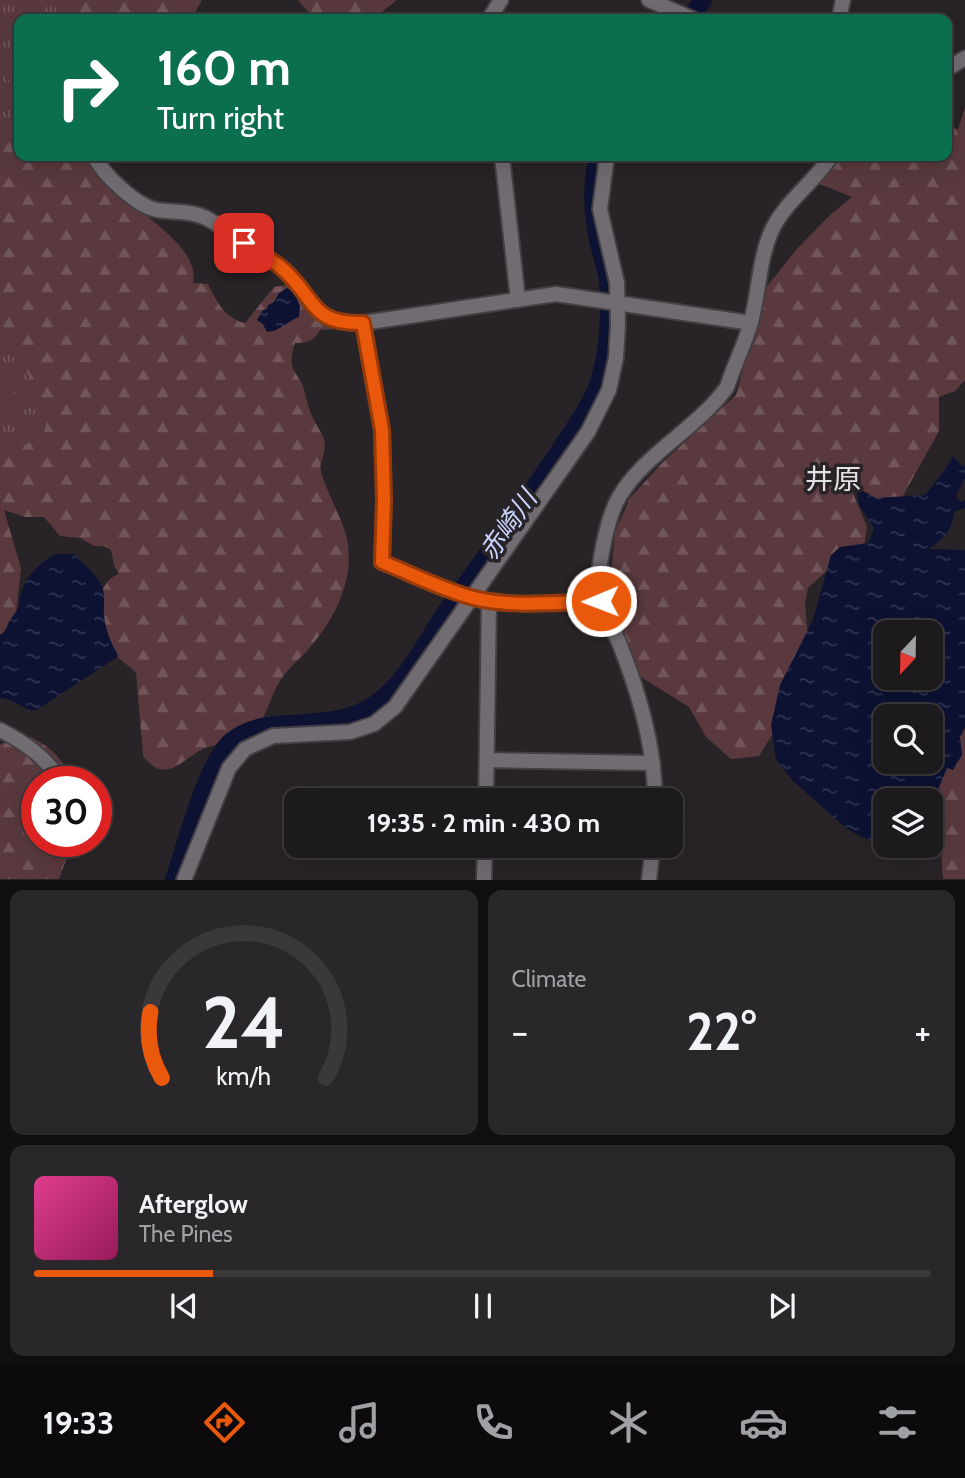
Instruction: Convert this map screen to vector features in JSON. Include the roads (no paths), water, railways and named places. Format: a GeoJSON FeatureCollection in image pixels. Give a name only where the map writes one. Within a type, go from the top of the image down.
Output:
{"type":"FeatureCollection","features":[{"type":"Feature","properties":{"kind":"street"},"geometry":{"type":"LineString","coordinates":[[649,0],[686,11]]}},
{"type":"Feature","properties":{"kind":"street"},"geometry":{"type":"LineString","coordinates":[[96,161],[99,167],[140,204],[155,209],[205,216],[284,270],[314,309],[343,323],[363,323],[556,294],[751,323]]}},
{"type":"Feature","properties":{"kind":"street"},"geometry":{"type":"LineString","coordinates":[[503,161],[518,300]]}},
{"type":"Feature","properties":{"kind":"street"},"geometry":{"type":"LineString","coordinates":[[184,880],[229,768],[245,749],[273,736],[349,732],[374,724],[395,707],[531,517],[599,413],[609,390],[616,358],[617,283],[600,209],[606,161]]}},
{"type":"Feature","properties":{"kind":"street"},"geometry":{"type":"LineString","coordinates":[[654,788],[653,763],[639,700],[601,601],[599,589],[606,535],[617,500],[625,488],[671,441],[720,397],[727,387],[751,323],[765,249],[772,231],[786,208],[828,161]]}},
{"type":"Feature","properties":{"kind":"street"},"geometry":{"type":"LineString","coordinates":[[363,323],[382,430],[382,562],[489,601],[601,601]]}},
{"type":"Feature","properties":{"kind":"street"},"geometry":{"type":"LineString","coordinates":[[486,788],[489,601]]}},
{"type":"Feature","properties":{"kind":"street"},"geometry":{"type":"LineString","coordinates":[[0,730],[34,750],[52,766]]}},
{"type":"Feature","properties":{"kind":"street"},"geometry":{"type":"LineString","coordinates":[[487,760],[653,763]]}},
{"type":"Feature","properties":{"kind":"street"},"geometry":{"type":"LineString","coordinates":[[484,880],[485,858]]}},
{"type":"Feature","properties":{"kind":"street"},"geometry":{"type":"LineString","coordinates":[[649,880],[652,858]]}},
{"type":"Feature","properties":{"kind":"water"},"geometry":{"type":"Polygon","coordinates":[[[287,288],[294,292],[300,306],[299,317],[267,332],[257,320],[263,310],[287,288]]]}},
{"type":"Feature","properties":{"kind":"water"},"geometry":{"type":"Polygon","coordinates":[[[953,456],[963,467],[965,465],[965,478],[956,496],[960,502],[965,500],[965,508],[954,512],[946,534],[929,549],[965,550],[965,728],[960,737],[962,755],[953,770],[947,768],[939,788],[873,788],[873,842],[847,829],[792,780],[776,759],[771,725],[780,685],[813,620],[831,555],[840,547],[869,543],[874,528],[859,505],[856,487],[876,498],[925,495],[953,456]]]}},
{"type":"Feature","properties":{"kind":"water"},"geometry":{"type":"Polygon","coordinates":[[[56,554],[73,554],[100,582],[104,594],[107,631],[119,656],[35,711],[0,698],[0,635],[17,610],[22,589],[29,577],[44,561],[56,554]]]}},
{"type":"Feature","properties":{"kind":"waterway","name":"赤崎川"},"geometry":{"type":"LineString","coordinates":[[693,14],[703,0]]}},
{"type":"Feature","properties":{"kind":"waterway","name":"赤崎川"},"geometry":{"type":"LineString","coordinates":[[174,880],[206,783],[224,750],[240,735],[254,729],[345,718],[365,710],[386,696],[415,661],[583,415],[600,378],[609,321],[608,281],[594,208],[593,187],[597,161]]}},
{"type":"Feature","properties":{"kind":"district","name":"井原"},"geometry":{"type":"Point","coordinates":[833,479]}}]}
